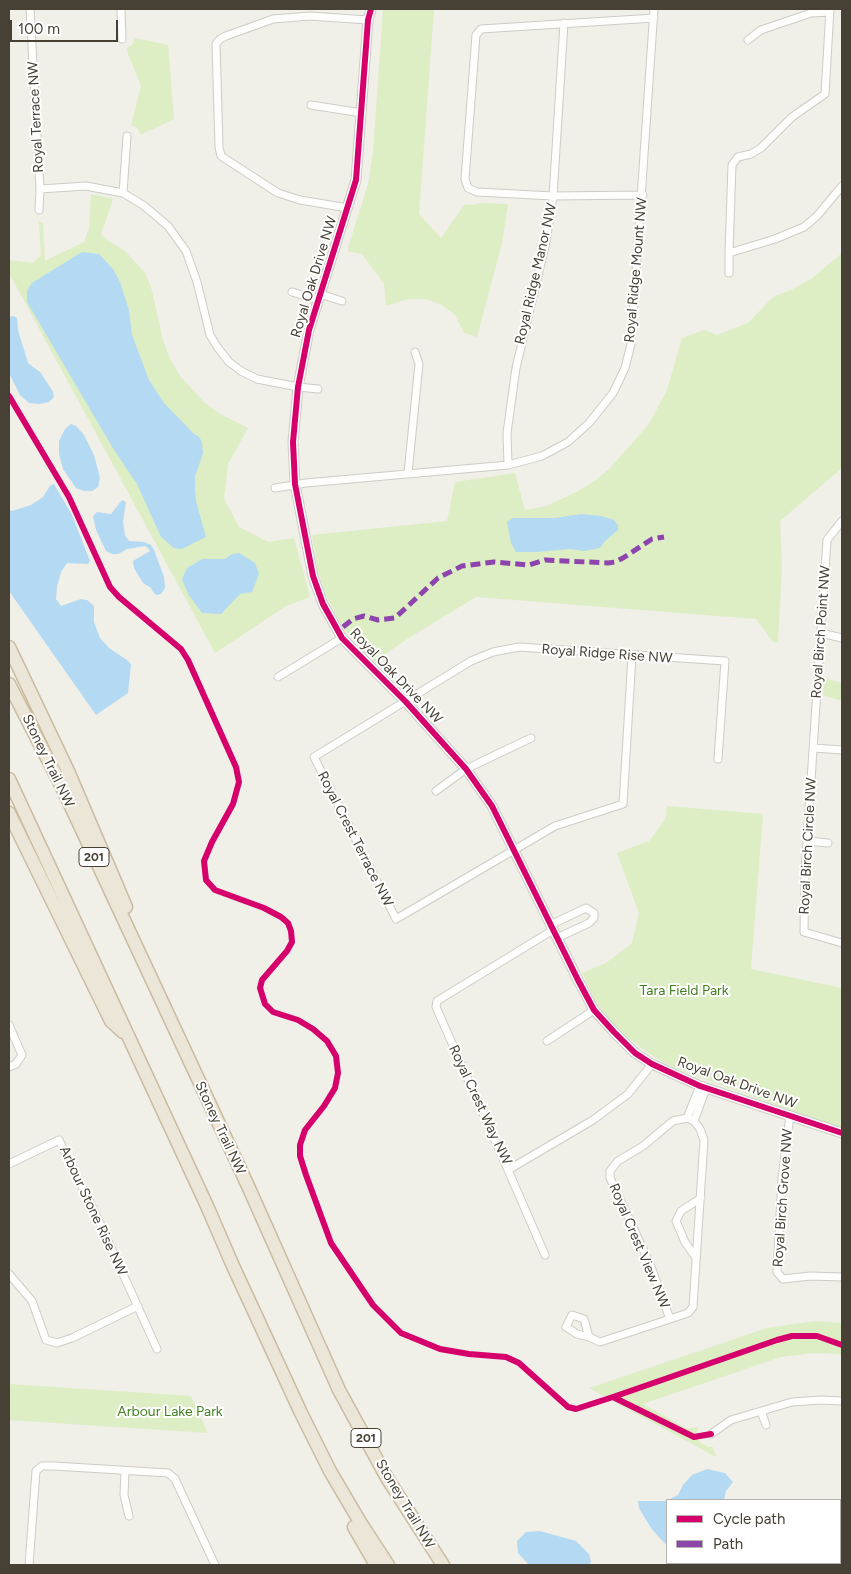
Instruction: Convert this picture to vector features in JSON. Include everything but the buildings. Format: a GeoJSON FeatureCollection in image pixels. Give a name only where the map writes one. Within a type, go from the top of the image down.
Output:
{"type":"FeatureCollection","features":[{"type":"Feature","properties":{"kind":"highway"},"geometry":{"type":"LineString","coordinates":[[9,647],[68,771],[170,1011],[175,1032]]}},
{"type":"Feature","properties":{"kind":"highway","name":"Stoney Trail NW"},"geometry":{"type":"LineString","coordinates":[[9,684],[61,785],[244,1178],[339,1390],[387,1478],[444,1565]]}},
{"type":"Feature","properties":{"kind":"highway"},"geometry":{"type":"LineString","coordinates":[[9,779],[301,1412],[330,1471],[388,1565]]}},
{"type":"Feature","properties":{"kind":"highway"},"geometry":{"type":"LineString","coordinates":[[9,813],[111,1021],[129,1038]]}},
{"type":"Feature","properties":{"kind":"highway"},"geometry":{"type":"LineString","coordinates":[[330,1471],[334,1494],[376,1565]]}},
{"type":"Feature","properties":{"kind":"street","name":"Royal Terrace NW"},"geometry":{"type":"LineString","coordinates":[[30,9],[40,189],[86,186],[123,193],[144,204],[177,238],[186,251],[197,282],[210,335],[229,362],[257,379],[298,388],[318,389]]}},
{"type":"Feature","properties":{"kind":"street"},"geometry":{"type":"LineString","coordinates":[[121,9],[122,39]]}},
{"type":"Feature","properties":{"kind":"street","name":"Royal Oak Drive NW"},"geometry":{"type":"LineString","coordinates":[[366,9],[368,20]]}},
{"type":"Feature","properties":{"kind":"street","name":"Royal Oak Drive NW"},"geometry":{"type":"LineString","coordinates":[[371,9],[368,20],[356,180],[306,345],[298,388],[293,442],[295,484],[313,576],[322,604],[342,638],[406,702],[466,769],[492,806],[594,1010],[635,1053],[652,1064],[703,1087],[842,1133]]}},
{"type":"Feature","properties":{"kind":"street","name":"Royal Ridge Mount NW"},"geometry":{"type":"LineString","coordinates":[[274,488],[295,484],[508,465],[542,456],[568,442],[590,423],[613,393],[625,368],[631,344],[643,194],[654,9]]}},
{"type":"Feature","properties":{"kind":"street"},"geometry":{"type":"LineString","coordinates":[[729,273],[732,165],[738,157],[751,154],[761,148],[792,117],[825,94],[830,10],[811,12],[761,30],[748,40]]}},
{"type":"Feature","properties":{"kind":"street"},"geometry":{"type":"LineString","coordinates":[[348,208],[300,200],[278,193],[221,156],[219,147],[216,44],[220,39],[273,19],[310,16],[368,20]]}},
{"type":"Feature","properties":{"kind":"street"},"geometry":{"type":"LineString","coordinates":[[643,194],[553,196],[477,192],[468,188],[465,179],[476,35],[482,29],[654,18]]}},
{"type":"Feature","properties":{"kind":"street","name":"Royal Ridge Manor NW"},"geometry":{"type":"LineString","coordinates":[[508,465],[507,432],[516,368],[546,242],[553,196],[564,23]]}},
{"type":"Feature","properties":{"kind":"street"},"geometry":{"type":"LineString","coordinates":[[311,105],[362,113]]}},
{"type":"Feature","properties":{"kind":"street"},"geometry":{"type":"LineString","coordinates":[[123,193],[127,136]]}},
{"type":"Feature","properties":{"kind":"street"},"geometry":{"type":"LineString","coordinates":[[729,253],[775,239],[804,227],[817,216],[842,186]]}},
{"type":"Feature","properties":{"kind":"street"},"geometry":{"type":"LineString","coordinates":[[39,210],[40,189]]}},
{"type":"Feature","properties":{"kind":"street"},"geometry":{"type":"LineString","coordinates":[[292,292],[342,301]]}},
{"type":"Feature","properties":{"kind":"street"},"geometry":{"type":"LineString","coordinates":[[408,473],[419,364],[415,352]]}},
{"type":"Feature","properties":{"kind":"street","name":"Royal Birch Point NW"},"geometry":{"type":"LineString","coordinates":[[814,748],[827,540],[842,521]]}},
{"type":"Feature","properties":{"kind":"street"},"geometry":{"type":"LineString","coordinates":[[821,633],[842,638]]}},
{"type":"Feature","properties":{"kind":"street"},"geometry":{"type":"LineString","coordinates":[[278,677],[342,638]]}},
{"type":"Feature","properties":{"kind":"street","name":"Royal Ridge Rise NW"},"geometry":{"type":"LineString","coordinates":[[406,702],[471,661],[493,652],[519,647],[725,661],[718,760]]}},
{"type":"Feature","properties":{"kind":"street"},"geometry":{"type":"LineString","coordinates":[[514,849],[555,826],[623,804],[632,656]]}},
{"type":"Feature","properties":{"kind":"street","name":"Royal Crest Terrace NW"},"geometry":{"type":"LineString","coordinates":[[406,702],[314,757],[396,920],[514,849]]}},
{"type":"Feature","properties":{"kind":"street"},"geometry":{"type":"LineString","coordinates":[[436,791],[466,769],[531,738]]}},
{"type":"Feature","properties":{"kind":"street"},"geometry":{"type":"LineString","coordinates":[[814,748],[842,750]]}},
{"type":"Feature","properties":{"kind":"street","name":"Royal Birch Circle NW"},"geometry":{"type":"LineString","coordinates":[[814,748],[805,870],[804,932],[842,943]]}},
{"type":"Feature","properties":{"kind":"street"},"geometry":{"type":"LineString","coordinates":[[808,841],[828,843]]}},
{"type":"Feature","properties":{"kind":"street"},"geometry":{"type":"LineString","coordinates":[[586,908],[594,913],[594,918],[589,923],[554,931],[586,908]]}},
{"type":"Feature","properties":{"kind":"street","name":"Royal Crest Way NW"},"geometry":{"type":"LineString","coordinates":[[554,931],[437,1001],[436,1007],[508,1170],[593,1120],[628,1094],[652,1064]]}},
{"type":"Feature","properties":{"kind":"street"},"geometry":{"type":"LineString","coordinates":[[547,1041],[594,1010]]}},
{"type":"Feature","properties":{"kind":"street"},"geometry":{"type":"LineString","coordinates":[[9,1025],[22,1055],[16,1064],[9,1067]]}},
{"type":"Feature","properties":{"kind":"street"},"geometry":{"type":"LineString","coordinates":[[691,1120],[703,1087]]}},
{"type":"Feature","properties":{"kind":"street","name":"Royal Birch Grove NW"},"geometry":{"type":"LineString","coordinates":[[790,1115],[782,1178],[777,1272],[783,1280],[810,1276],[842,1277]]}},
{"type":"Feature","properties":{"kind":"street","name":"Royal Crest View NW"},"geometry":{"type":"LineString","coordinates":[[691,1120],[700,1129],[704,1140],[693,1307],[688,1313],[670,1319],[650,1264],[610,1178],[610,1171],[618,1161],[643,1146],[674,1121],[691,1120]]}},
{"type":"Feature","properties":{"kind":"street","name":"Arbour Stone Rise NW"},"geometry":{"type":"LineString","coordinates":[[9,1164],[59,1140],[157,1349]]}},
{"type":"Feature","properties":{"kind":"street"},"geometry":{"type":"LineString","coordinates":[[508,1170],[544,1256]]}},
{"type":"Feature","properties":{"kind":"street"},"geometry":{"type":"LineString","coordinates":[[696,1259],[676,1221],[682,1211],[701,1198]]}},
{"type":"Feature","properties":{"kind":"street"},"geometry":{"type":"LineString","coordinates":[[9,1274],[32,1301],[46,1340],[57,1343],[72,1338],[138,1306]]}},
{"type":"Feature","properties":{"kind":"street"},"geometry":{"type":"LineString","coordinates":[[589,1337],[604,1342],[670,1319]]}},
{"type":"Feature","properties":{"kind":"street"},"geometry":{"type":"LineString","coordinates":[[710,1434],[731,1420],[792,1402],[842,1401]]}},
{"type":"Feature","properties":{"kind":"street"},"geometry":{"type":"LineString","coordinates":[[761,1411],[766,1424]]}},
{"type":"Feature","properties":{"kind":"street"},"geometry":{"type":"LineString","coordinates":[[29,1565],[36,1471],[42,1466],[168,1473],[175,1479],[215,1565]]}},
{"type":"Feature","properties":{"kind":"street"},"geometry":{"type":"LineString","coordinates":[[125,1471],[124,1495],[129,1516]]}},
{"type":"Feature","properties":{"kind":"green space"},"geometry":{"type":"Polygon","coordinates":[[[383,9],[434,9],[419,214],[441,238],[465,204],[508,204],[502,243],[477,337],[464,333],[455,315],[442,305],[426,299],[408,299],[386,306],[384,284],[362,254],[347,251],[368,184],[373,153],[383,9]]]}},
{"type":"Feature","properties":{"kind":"green space"},"geometry":{"type":"Polygon","coordinates":[[[135,38],[168,45],[174,119],[140,135],[138,128],[131,125],[141,86],[126,49],[133,44],[135,38]]]}},
{"type":"Feature","properties":{"kind":"green space"},"geometry":{"type":"Polygon","coordinates":[[[91,194],[113,199],[101,234],[105,239],[125,251],[145,273],[151,287],[163,340],[171,361],[180,376],[204,402],[220,414],[248,428],[228,464],[224,498],[239,527],[268,542],[294,538],[310,597],[286,606],[215,653],[9,273],[9,260],[33,263],[41,255],[39,222],[43,222],[45,261],[84,242],[89,229],[91,194]]]}},
{"type":"Feature","properties":{"kind":"green space"},"geometry":{"type":"Polygon","coordinates":[[[842,253],[842,468],[780,521],[782,568],[778,643],[773,642],[756,619],[476,597],[407,639],[374,662],[352,639],[340,622],[326,595],[318,572],[312,535],[447,521],[455,482],[515,473],[525,510],[547,506],[578,491],[596,480],[610,468],[649,424],[667,390],[682,338],[704,330],[717,335],[748,323],[773,297],[811,279],[842,253]]]}},
{"type":"Feature","properties":{"kind":"green space"},"geometry":{"type":"Polygon","coordinates":[[[824,678],[842,683],[842,701],[822,695],[824,678]]]}},
{"type":"Feature","properties":{"kind":"green space","name":"Tara Field Park"},"geometry":{"type":"Polygon","coordinates":[[[667,806],[763,814],[751,969],[842,988],[842,1129],[665,1063],[626,1036],[606,1016],[595,1000],[582,973],[606,963],[632,943],[639,913],[617,853],[649,841],[666,818],[667,806]]]}},
{"type":"Feature","properties":{"kind":"green space"},"geometry":{"type":"Polygon","coordinates":[[[815,1321],[842,1323],[842,1354],[813,1353],[781,1357],[643,1404],[688,1429],[698,1427],[696,1435],[700,1442],[708,1447],[713,1447],[716,1457],[589,1388],[767,1328],[815,1321]]]}},
{"type":"Feature","properties":{"kind":"green space","name":"Arbour Lake Park"},"geometry":{"type":"Polygon","coordinates":[[[9,1384],[191,1396],[208,1433],[9,1420],[9,1384]]]}},
{"type":"Feature","properties":{"kind":"water"},"geometry":{"type":"Polygon","coordinates":[[[82,252],[99,254],[113,269],[120,282],[129,310],[132,335],[149,380],[164,403],[200,438],[203,453],[195,477],[195,486],[196,501],[206,537],[182,549],[174,548],[161,537],[137,484],[114,450],[27,302],[27,291],[32,283],[82,252]]]}},
{"type":"Feature","properties":{"kind":"water"},"geometry":{"type":"Polygon","coordinates":[[[9,317],[17,318],[18,330],[28,363],[41,373],[53,392],[54,397],[49,402],[29,403],[20,395],[10,375],[9,317]]]}},
{"type":"Feature","properties":{"kind":"water"},"geometry":{"type":"Polygon","coordinates":[[[71,424],[76,426],[84,435],[94,455],[100,478],[98,487],[92,491],[76,488],[63,469],[59,454],[59,441],[65,429],[71,424]]]}},
{"type":"Feature","properties":{"kind":"water"},"geometry":{"type":"Polygon","coordinates":[[[54,484],[72,515],[90,561],[88,564],[67,563],[61,572],[56,599],[61,606],[81,599],[87,600],[94,606],[94,622],[100,638],[109,648],[131,664],[128,693],[96,715],[9,591],[9,510],[12,511],[31,505],[43,497],[50,486],[54,484]]]}},
{"type":"Feature","properties":{"kind":"water"},"geometry":{"type":"Polygon","coordinates":[[[122,500],[126,502],[123,522],[125,535],[129,541],[144,542],[151,545],[164,577],[165,588],[161,594],[156,595],[151,588],[143,583],[134,568],[133,561],[150,551],[149,549],[145,546],[112,554],[106,551],[96,530],[93,516],[97,512],[111,514],[122,500]]]}},
{"type":"Feature","properties":{"kind":"water"},"geometry":{"type":"Polygon","coordinates":[[[581,514],[601,516],[614,520],[618,525],[618,530],[600,548],[584,551],[570,549],[516,552],[511,543],[507,522],[513,518],[555,518],[581,514]]]}},
{"type":"Feature","properties":{"kind":"water"},"geometry":{"type":"Polygon","coordinates":[[[239,553],[255,563],[259,574],[252,592],[240,594],[221,614],[202,613],[188,594],[182,579],[187,568],[202,559],[225,559],[232,554],[239,553]]]}},
{"type":"Feature","properties":{"kind":"water"},"geometry":{"type":"Polygon","coordinates":[[[707,1469],[725,1473],[733,1482],[726,1491],[724,1499],[670,1499],[678,1495],[683,1485],[692,1475],[707,1469]]]}},
{"type":"Feature","properties":{"kind":"water"},"geometry":{"type":"Polygon","coordinates":[[[638,1501],[666,1501],[666,1545],[651,1528],[639,1508],[638,1501]]]}},
{"type":"Feature","properties":{"kind":"water"},"geometry":{"type":"Polygon","coordinates":[[[540,1531],[576,1541],[589,1554],[591,1562],[589,1565],[529,1565],[518,1553],[517,1541],[526,1532],[540,1531]]]}},
{"type":"Feature","properties":{"kind":"water"},"geometry":{"type":"Polygon","coordinates":[[[691,1564],[728,1564],[726,1565],[691,1564]]]}},
{"type":"Feature","properties":{"kind":"marked path"},"geometry":{"type":"LineString","coordinates":[[343,627],[353,619],[364,616],[378,620],[395,618],[438,578],[462,566],[494,562],[529,565],[545,560],[615,562],[652,539],[664,537]]}},
{"type":"Feature","properties":{"kind":"cycle path"},"geometry":{"type":"LineString","coordinates":[[371,9],[368,20],[356,180],[309,330],[298,387],[293,442],[295,484],[313,576],[323,604],[342,638],[406,702],[466,769],[492,806],[594,1010],[614,1032],[635,1053],[652,1064],[700,1086],[842,1133]]}},
{"type":"Feature","properties":{"kind":"cycle path"},"geometry":{"type":"LineString","coordinates":[[9,396],[69,497],[110,587],[119,597],[181,649],[188,660],[236,767],[239,782],[233,804],[204,861],[206,880],[215,890],[264,908],[288,923],[292,942],[287,951],[262,980],[260,988],[265,1004],[273,1012],[298,1020],[313,1029],[327,1041],[336,1056],[338,1073],[335,1088],[324,1106],[305,1130],[300,1145],[300,1156],[306,1175],[331,1243],[373,1305],[401,1333],[440,1349],[506,1357],[519,1363],[568,1407],[576,1409],[613,1397]]}},
{"type":"Feature","properties":{"kind":"cycle path"},"geometry":{"type":"LineString","coordinates":[[711,1434],[694,1437],[613,1397],[792,1336],[817,1336],[842,1345]]}}]}
